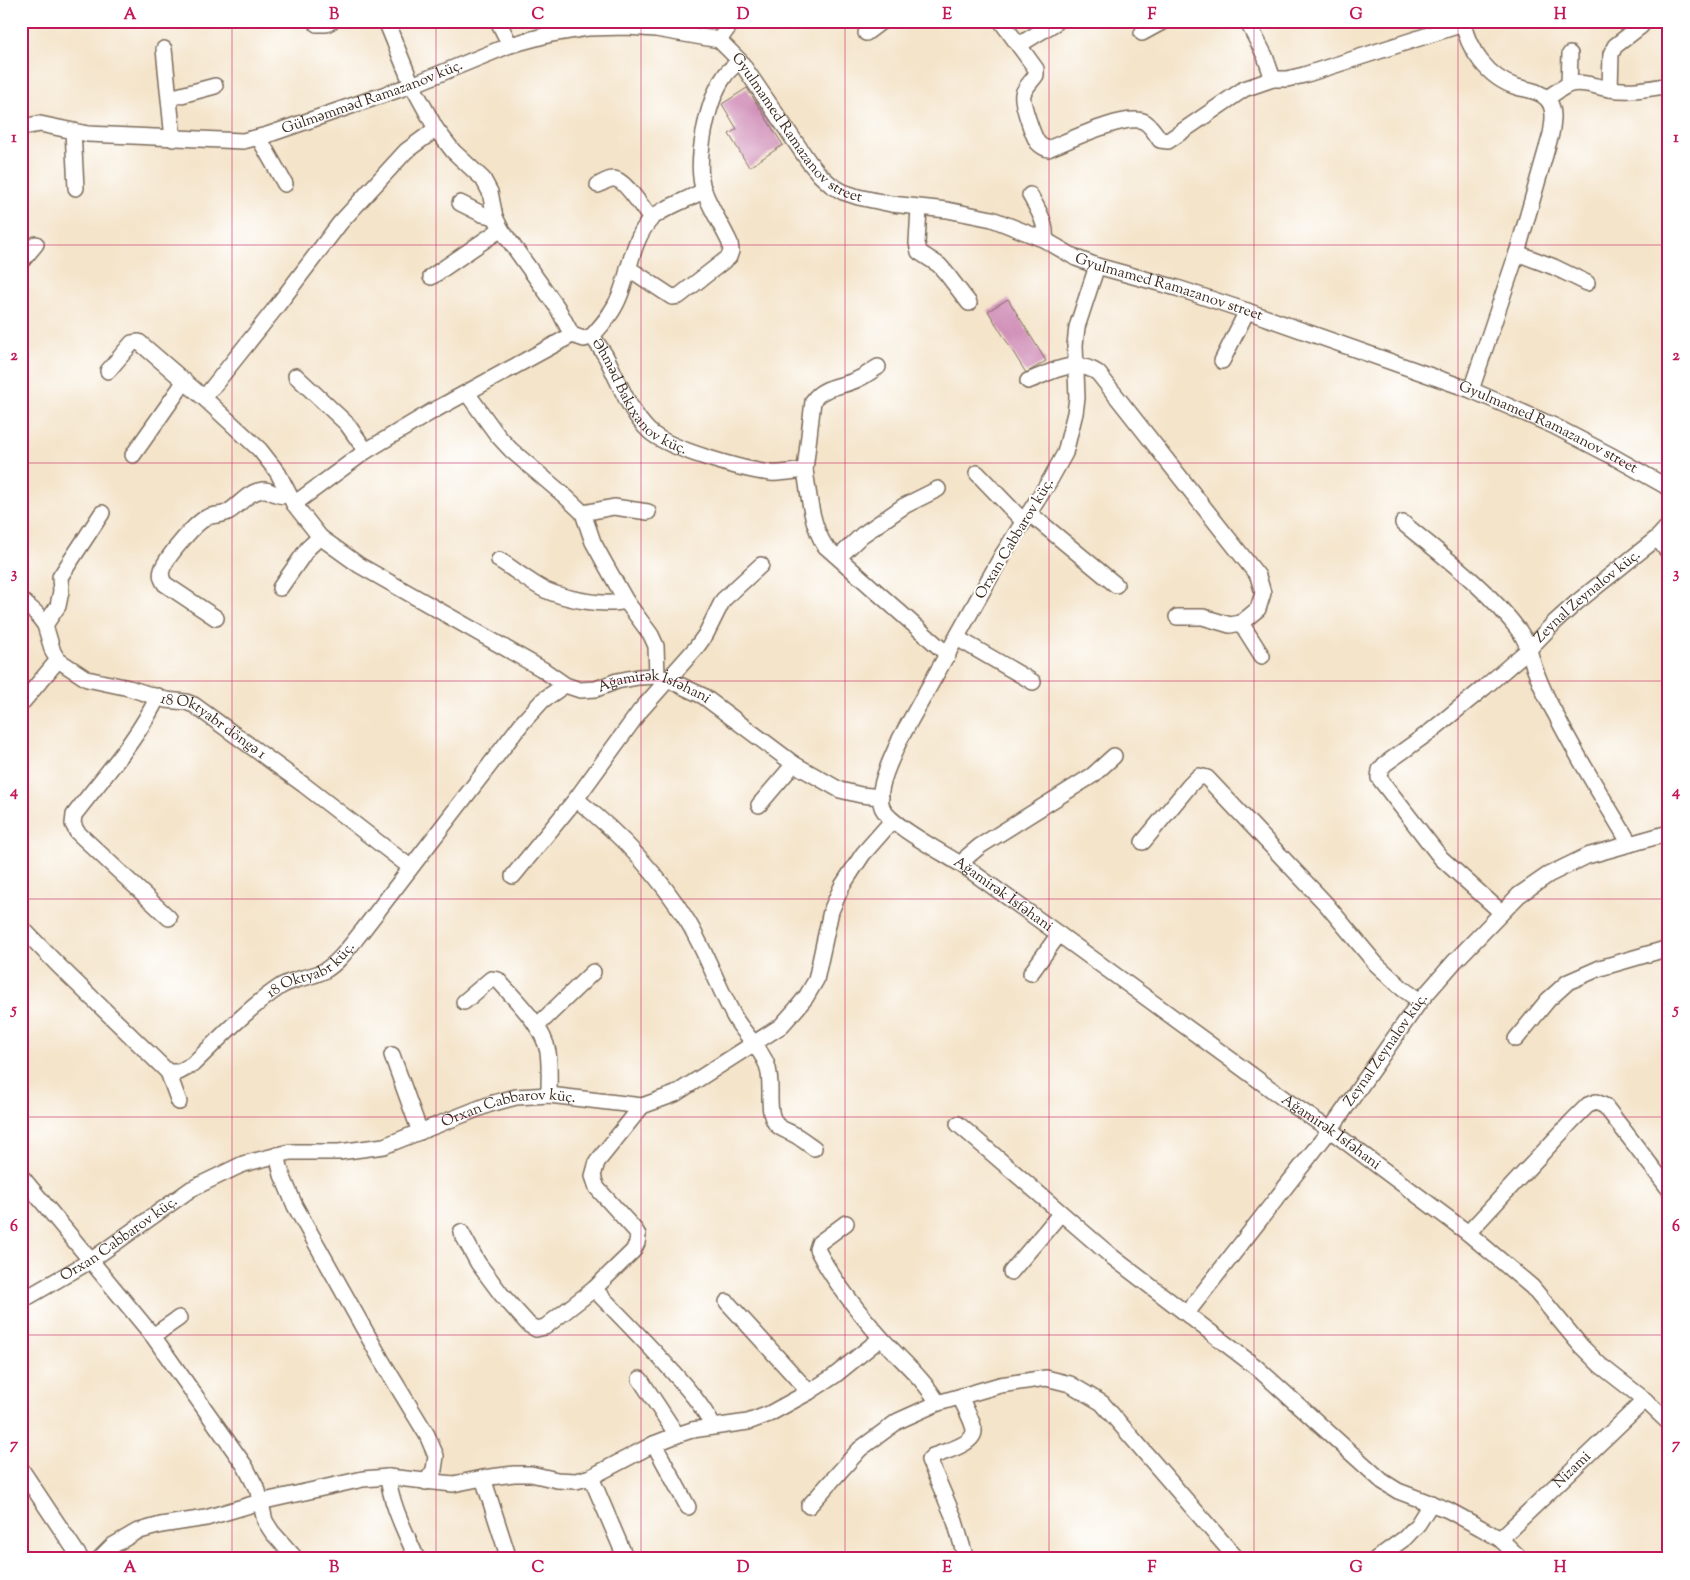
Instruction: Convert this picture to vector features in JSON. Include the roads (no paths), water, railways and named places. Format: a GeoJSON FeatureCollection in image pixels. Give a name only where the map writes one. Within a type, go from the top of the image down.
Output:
{"type":"FeatureCollection","features":[{"type":"Feature","properties":{"kind":"street"},"geometry":{"type":"LineString","coordinates":[[315,21],[317,24],[326,24],[332,21]]}},
{"type":"Feature","properties":{"kind":"street","name":"Əhməd Bakıxanov küç."},"geometry":{"type":"LineString","coordinates":[[386,21],[412,85],[436,129],[453,151],[483,179],[490,192],[498,223],[557,307],[572,335],[584,339],[592,336],[637,415],[649,431],[664,441],[734,466],[772,473],[805,470]]}},
{"type":"Feature","properties":{"kind":"street"},"geometry":{"type":"LineString","coordinates":[[498,21],[510,45]]}},
{"type":"Feature","properties":{"kind":"street"},"geometry":{"type":"LineString","coordinates":[[718,40],[733,21]]}},
{"type":"Feature","properties":{"kind":"street"},"geometry":{"type":"LineString","coordinates":[[866,32],[882,21]]}},
{"type":"Feature","properties":{"kind":"street"},"geometry":{"type":"LineString","coordinates":[[1001,21],[1036,69],[1036,75],[1025,89],[1022,97],[1023,104],[1037,142],[1048,149],[1121,121],[1137,119],[1146,123],[1160,140],[1168,141],[1244,89],[1273,79],[1287,79],[1304,75],[1463,23],[1471,46],[1490,70],[1508,83],[1531,90],[1547,98],[1551,106],[1553,119],[1551,134],[1517,253],[1471,390]]}},
{"type":"Feature","properties":{"kind":"street"},"geometry":{"type":"LineString","coordinates":[[1019,45],[1058,21]]}},
{"type":"Feature","properties":{"kind":"street"},"geometry":{"type":"LineString","coordinates":[[1142,33],[1164,21]]}},
{"type":"Feature","properties":{"kind":"street"},"geometry":{"type":"LineString","coordinates":[[1247,21],[1265,56],[1273,79]]}},
{"type":"Feature","properties":{"kind":"street"},"geometry":{"type":"LineString","coordinates":[[1610,89],[1611,54],[1615,46],[1641,26]]}},
{"type":"Feature","properties":{"kind":"street","name":"Gülməmməd Ramazanov küç."},"geometry":{"type":"LineString","coordinates":[[23,122],[88,134],[243,141],[259,138],[412,85],[510,45],[551,34],[587,28],[700,28],[718,40]]}},
{"type":"Feature","properties":{"kind":"street","name":"Gyulmamed Ramazanov street"},"geometry":{"type":"LineString","coordinates":[[718,40],[740,61],[809,162],[831,185],[843,192],[890,204],[947,210],[992,219],[1045,240],[1076,258],[1097,266],[1176,288],[1247,311],[1471,390],[1554,426],[1669,488]]}},
{"type":"Feature","properties":{"kind":"street"},"geometry":{"type":"LineString","coordinates":[[164,49],[173,139]]}},
{"type":"Feature","properties":{"kind":"street"},"geometry":{"type":"LineString","coordinates":[[1569,84],[1570,54]]}},
{"type":"Feature","properties":{"kind":"street"},"geometry":{"type":"LineString","coordinates":[[628,268],[672,297],[679,296],[729,256],[731,250],[730,243],[704,190],[701,154],[706,123],[716,91],[723,78],[740,61]]}},
{"type":"Feature","properties":{"kind":"street"},"geometry":{"type":"LineString","coordinates":[[1547,98],[1569,84],[1582,83],[1625,91],[1649,89],[1669,84]]}},
{"type":"Feature","properties":{"kind":"street"},"geometry":{"type":"LineString","coordinates":[[170,98],[215,86]]}},
{"type":"Feature","properties":{"kind":"street"},"geometry":{"type":"LineString","coordinates":[[204,398],[340,223],[406,151],[436,129]]}},
{"type":"Feature","properties":{"kind":"street"},"geometry":{"type":"LineString","coordinates":[[73,131],[76,188]]}},
{"type":"Feature","properties":{"kind":"street"},"geometry":{"type":"LineString","coordinates":[[259,138],[285,184]]}},
{"type":"Feature","properties":{"kind":"street"},"geometry":{"type":"LineString","coordinates":[[598,185],[616,178],[623,183],[651,219]]}},
{"type":"Feature","properties":{"kind":"street"},"geometry":{"type":"LineString","coordinates":[[592,336],[614,309],[642,231],[651,219],[704,190]]}},
{"type":"Feature","properties":{"kind":"street"},"geometry":{"type":"LineString","coordinates":[[1030,195],[1044,223],[1045,240]]}},
{"type":"Feature","properties":{"kind":"street"},"geometry":{"type":"LineString","coordinates":[[431,277],[498,223],[460,203]]}},
{"type":"Feature","properties":{"kind":"street"},"geometry":{"type":"LineString","coordinates":[[919,208],[917,243],[919,252],[939,265],[969,303]]}},
{"type":"Feature","properties":{"kind":"street"},"geometry":{"type":"LineString","coordinates":[[21,262],[36,244]]}},
{"type":"Feature","properties":{"kind":"street"},"geometry":{"type":"LineString","coordinates":[[1517,253],[1587,282]]}},
{"type":"Feature","properties":{"kind":"street","name":"Orxan Cabbarov küç."},"geometry":{"type":"LineString","coordinates":[[881,797],[883,782],[900,739],[1003,554],[1065,453],[1077,398],[1075,345],[1077,327],[1097,266]]}},
{"type":"Feature","properties":{"kind":"street"},"geometry":{"type":"LineString","coordinates":[[1222,361],[1247,311]]}},
{"type":"Feature","properties":{"kind":"street"},"geometry":{"type":"LineString","coordinates":[[216,618],[165,584],[161,579],[161,571],[166,560],[197,524],[206,517],[229,512],[244,498],[263,490],[268,490],[276,495],[291,499],[366,451],[572,335]]}},
{"type":"Feature","properties":{"kind":"street","name":"Ağamirək İsfəhani"},"geometry":{"type":"LineString","coordinates":[[108,371],[132,343],[139,342],[185,381],[260,450],[278,473],[291,499],[320,537],[359,566],[542,669],[565,685],[580,690],[596,689],[617,681],[638,677],[663,678],[703,696],[794,764],[840,790],[881,797]]}},
{"type":"Feature","properties":{"kind":"street"},"geometry":{"type":"LineString","coordinates":[[1028,381],[1076,364],[1090,368],[1098,373],[1258,576],[1263,593],[1258,608],[1241,623],[1230,625],[1203,617],[1177,617]]}},
{"type":"Feature","properties":{"kind":"street"},"geometry":{"type":"LineString","coordinates":[[878,366],[857,380],[817,394],[813,401],[805,470],[813,519],[818,535],[825,546],[948,655]]}},
{"type":"Feature","properties":{"kind":"street"},"geometry":{"type":"LineString","coordinates":[[296,376],[347,424],[366,451]]}},
{"type":"Feature","properties":{"kind":"street"},"geometry":{"type":"LineString","coordinates":[[133,455],[185,381]]}},
{"type":"Feature","properties":{"kind":"street"},"geometry":{"type":"LineString","coordinates":[[467,393],[498,436],[511,450],[566,496],[583,513],[593,542],[626,601],[643,623],[656,646],[663,678]]}},
{"type":"Feature","properties":{"kind":"street"},"geometry":{"type":"LineString","coordinates":[[977,473],[1026,517],[1116,585]]}},
{"type":"Feature","properties":{"kind":"street"},"geometry":{"type":"LineString","coordinates":[[839,557],[869,530],[904,506],[938,489]]}},
{"type":"Feature","properties":{"kind":"street"},"geometry":{"type":"LineString","coordinates":[[583,513],[614,507],[648,512]]}},
{"type":"Feature","properties":{"kind":"street"},"geometry":{"type":"LineString","coordinates":[[45,625],[58,606],[61,591],[60,577],[102,513]]}},
{"type":"Feature","properties":{"kind":"street","name":"Zeynal Zeynalov küç."},"geometry":{"type":"LineString","coordinates":[[1403,523],[1489,597],[1521,633],[1556,716],[1630,844]]}},
{"type":"Feature","properties":{"kind":"street","name":"Zeynal Zeynalov küç."},"geometry":{"type":"LineString","coordinates":[[1501,912],[1441,858],[1379,778],[1380,770],[1384,764],[1431,731],[1486,687],[1529,649],[1576,603],[1657,538],[1669,526]]}},
{"type":"Feature","properties":{"kind":"street"},"geometry":{"type":"LineString","coordinates":[[280,588],[308,548],[320,537]]}},
{"type":"Feature","properties":{"kind":"street"},"geometry":{"type":"LineString","coordinates":[[1657,538],[1669,553]]}},
{"type":"Feature","properties":{"kind":"street"},"geometry":{"type":"LineString","coordinates":[[499,560],[556,594],[600,604],[626,601]]}},
{"type":"Feature","properties":{"kind":"street"},"geometry":{"type":"LineString","coordinates":[[513,876],[576,799],[663,678],[706,634],[723,600],[762,565]]}},
{"type":"Feature","properties":{"kind":"street"},"geometry":{"type":"LineString","coordinates":[[21,600],[36,613],[45,625],[53,652],[58,660],[21,704]]}},
{"type":"Feature","properties":{"kind":"street"},"geometry":{"type":"LineString","coordinates":[[1241,623],[1262,656]]}},
{"type":"Feature","properties":{"kind":"street"},"geometry":{"type":"LineString","coordinates":[[957,638],[1032,682]]}},
{"type":"Feature","properties":{"kind":"street","name":"18 Oktyabr döngə 1"},"geometry":{"type":"LineString","coordinates":[[58,660],[87,679],[129,688],[175,702],[186,702],[194,705],[304,785],[410,867]]}},
{"type":"Feature","properties":{"kind":"street","name":"18 Oktyabr küç."},"geometry":{"type":"LineString","coordinates":[[168,1072],[179,1072],[192,1064],[258,1003],[282,985],[309,977],[324,970],[337,960],[364,930],[410,867],[522,723],[543,700],[565,685]]}},
{"type":"Feature","properties":{"kind":"street"},"geometry":{"type":"LineString","coordinates":[[158,696],[136,735],[74,815],[73,824],[77,832],[169,918]]}},
{"type":"Feature","properties":{"kind":"street"},"geometry":{"type":"LineString","coordinates":[[962,864],[980,846],[1093,776],[1114,756]]}},
{"type":"Feature","properties":{"kind":"street"},"geometry":{"type":"LineString","coordinates":[[759,805],[794,764]]}},
{"type":"Feature","properties":{"kind":"street"},"geometry":{"type":"LineString","coordinates":[[1143,842],[1190,785],[1200,776],[1208,778],[1326,904],[1376,964],[1420,1001]]}},
{"type":"Feature","properties":{"kind":"street"},"geometry":{"type":"LineString","coordinates":[[881,797],[882,807],[892,821]]}},
{"type":"Feature","properties":{"kind":"street"},"geometry":{"type":"LineString","coordinates":[[576,799],[593,812],[631,850],[667,891],[688,923],[734,1017],[767,1064],[771,1082],[770,1112],[775,1123],[783,1130],[794,1134],[814,1148]]}},
{"type":"Feature","properties":{"kind":"street","name":"Ağamirək İsfəhani"},"geometry":{"type":"LineString","coordinates":[[892,821],[962,864],[1287,1101],[1330,1130],[1468,1233],[1532,1287],[1581,1346],[1600,1365],[1645,1400],[1669,1423]]}},
{"type":"Feature","properties":{"kind":"street","name":"Orxan Cabbarov küç."},"geometry":{"type":"LineString","coordinates":[[21,1301],[90,1261],[191,1188],[243,1164],[290,1152],[338,1152],[384,1146],[516,1097],[549,1095],[642,1106],[675,1094],[781,1026],[806,997],[816,980],[831,911],[842,886],[863,854],[892,821]]}},
{"type":"Feature","properties":{"kind":"street","name":"Zeynal Zeynalov küç."},"geometry":{"type":"LineString","coordinates":[[1187,1313],[1330,1130],[1420,1001],[1501,912],[1519,895],[1548,875],[1587,856],[1669,832]]}},
{"type":"Feature","properties":{"kind":"street"},"geometry":{"type":"LineString","coordinates":[[21,927],[168,1072],[178,1102]]}},
{"type":"Feature","properties":{"kind":"street"},"geometry":{"type":"LineString","coordinates":[[1031,973],[1059,934]]}},
{"type":"Feature","properties":{"kind":"street"},"geometry":{"type":"LineString","coordinates":[[1516,1040],[1548,1000],[1568,982],[1600,968],[1669,948]]}},
{"type":"Feature","properties":{"kind":"street"},"geometry":{"type":"LineString","coordinates":[[537,1026],[593,972]]}},
{"type":"Feature","properties":{"kind":"street"},"geometry":{"type":"LineString","coordinates":[[464,1002],[491,979],[498,980],[537,1026],[543,1039],[548,1052],[549,1095]]}},
{"type":"Feature","properties":{"kind":"street"},"geometry":{"type":"LineString","coordinates":[[392,1055],[420,1132]]}},
{"type":"Feature","properties":{"kind":"street"},"geometry":{"type":"LineString","coordinates":[[1468,1233],[1572,1121],[1588,1105],[1596,1102],[1604,1106],[1669,1189]]}},
{"type":"Feature","properties":{"kind":"street"},"geometry":{"type":"LineString","coordinates":[[461,1232],[478,1263],[501,1294],[529,1325],[536,1329],[545,1327],[594,1289],[632,1251],[636,1243],[638,1235],[635,1230],[597,1188],[593,1176],[597,1162],[642,1106]]}},
{"type":"Feature","properties":{"kind":"street"},"geometry":{"type":"LineString","coordinates":[[958,1124],[1110,1256],[1256,1367],[1382,1481],[1398,1491],[1448,1510],[1500,1539],[1521,1559]]}},
{"type":"Feature","properties":{"kind":"street"},"geometry":{"type":"LineString","coordinates":[[277,1155],[282,1175],[295,1206],[382,1361],[427,1435],[436,1456],[434,1470],[426,1482]]}},
{"type":"Feature","properties":{"kind":"street"},"geometry":{"type":"LineString","coordinates":[[21,1176],[58,1218],[90,1261],[153,1336],[253,1478],[265,1521],[272,1532],[296,1559]]}},
{"type":"Feature","properties":{"kind":"street"},"geometry":{"type":"LineString","coordinates":[[1011,1272],[1061,1213]]}},
{"type":"Feature","properties":{"kind":"street"},"geometry":{"type":"LineString","coordinates":[[846,1223],[819,1243],[816,1249],[831,1275],[881,1338],[927,1386],[938,1403]]}},
{"type":"Feature","properties":{"kind":"street"},"geometry":{"type":"LineString","coordinates":[[594,1289],[651,1347],[692,1394],[705,1410],[713,1426]]}},
{"type":"Feature","properties":{"kind":"street"},"geometry":{"type":"LineString","coordinates":[[727,1302],[809,1392]]}},
{"type":"Feature","properties":{"kind":"street"},"geometry":{"type":"LineString","coordinates":[[153,1336],[179,1318]]}},
{"type":"Feature","properties":{"kind":"street"},"geometry":{"type":"LineString","coordinates":[[99,1559],[112,1546],[136,1532],[161,1525],[206,1518],[260,1502],[363,1479],[388,1477],[452,1484],[514,1474],[531,1474],[557,1480],[576,1480],[591,1477],[654,1444],[677,1435],[713,1426],[748,1422],[769,1414],[834,1376],[881,1338]]}},
{"type":"Feature","properties":{"kind":"street"},"geometry":{"type":"LineString","coordinates":[[809,1506],[860,1449],[898,1421],[938,1403],[1000,1385],[1046,1378],[1070,1384],[1102,1403],[1237,1559]]}},
{"type":"Feature","properties":{"kind":"street"},"geometry":{"type":"LineString","coordinates":[[640,1379],[677,1435]]}},
{"type":"Feature","properties":{"kind":"street"},"geometry":{"type":"LineString","coordinates":[[960,1397],[974,1431],[972,1436],[968,1442],[933,1456],[929,1460],[954,1518],[966,1559]]}},
{"type":"Feature","properties":{"kind":"street","name":"Nizami"},"geometry":{"type":"LineString","coordinates":[[1500,1539],[1645,1400]]}},
{"type":"Feature","properties":{"kind":"street"},"geometry":{"type":"LineString","coordinates":[[654,1444],[688,1507]]}},
{"type":"Feature","properties":{"kind":"street"},"geometry":{"type":"LineString","coordinates":[[21,1469],[80,1559]]}},
{"type":"Feature","properties":{"kind":"street"},"geometry":{"type":"LineString","coordinates":[[388,1477],[389,1488],[396,1510],[417,1559]]}},
{"type":"Feature","properties":{"kind":"street"},"geometry":{"type":"LineString","coordinates":[[591,1477],[626,1559]]}},
{"type":"Feature","properties":{"kind":"street"},"geometry":{"type":"LineString","coordinates":[[484,1478],[510,1559]]}},
{"type":"Feature","properties":{"kind":"street"},"geometry":{"type":"LineString","coordinates":[[1376,1559],[1404,1538],[1418,1524],[1431,1503]]}}]}
